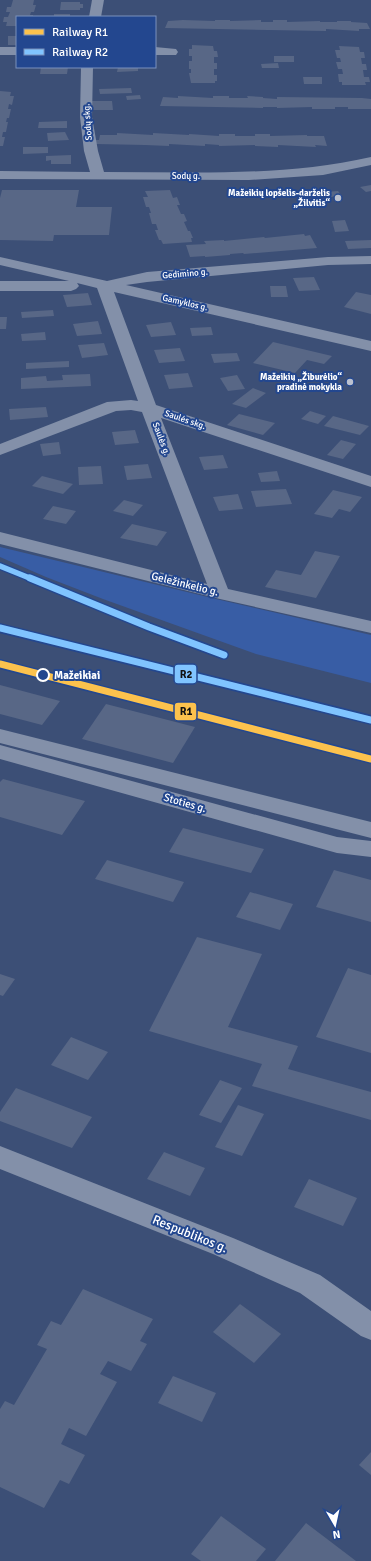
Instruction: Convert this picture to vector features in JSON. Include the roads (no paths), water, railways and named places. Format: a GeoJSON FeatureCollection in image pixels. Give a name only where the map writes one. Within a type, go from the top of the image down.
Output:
{"type":"FeatureCollection","features":[{"type":"Feature","properties":{"kind":"street"},"geometry":{"type":"LineString","coordinates":[[95,16],[98,0]]}},
{"type":"Feature","properties":{"kind":"street"},"geometry":{"type":"LineString","coordinates":[[0,51],[16,51]]}},
{"type":"Feature","properties":{"kind":"street"},"geometry":{"type":"LineString","coordinates":[[156,52],[172,52]]}},
{"type":"Feature","properties":{"kind":"street","name":"Sodų skg."},"geometry":{"type":"LineString","coordinates":[[87,68],[86,117],[91,151],[98,176]]}},
{"type":"Feature","properties":{"kind":"street","name":"Sodų g."},"geometry":{"type":"LineString","coordinates":[[0,175],[246,177],[341,168],[371,161]]}},
{"type":"Feature","properties":{"kind":"street","name":"Gamyklos g."},"geometry":{"type":"LineString","coordinates":[[0,260],[371,346]]}},
{"type":"Feature","properties":{"kind":"street","name":"Gedimino g."},"geometry":{"type":"LineString","coordinates":[[0,286],[104,285],[126,279],[147,277],[328,262],[371,260]]}},
{"type":"Feature","properties":{"kind":"street","name":"Saulės g."},"geometry":{"type":"LineString","coordinates":[[104,285],[149,408],[220,593]]}},
{"type":"Feature","properties":{"kind":"street","name":"Saulės skg."},"geometry":{"type":"LineString","coordinates":[[0,450],[113,406],[131,405],[149,408],[371,482]]}},
{"type":"Feature","properties":{"kind":"street","name":"Geležinkelio g."},"geometry":{"type":"LineString","coordinates":[[0,538],[220,593],[371,627]]}},
{"type":"Feature","properties":{"kind":"street","name":"Stoties g."},"geometry":{"type":"LineString","coordinates":[[0,736],[371,830]]}},
{"type":"Feature","properties":{"kind":"street","name":"Stoties g."},"geometry":{"type":"LineString","coordinates":[[0,752],[336,845],[371,849]]}},
{"type":"Feature","properties":{"kind":"street","name":"Respublikos g."},"geometry":{"type":"LineString","coordinates":[[0,1157],[223,1246],[310,1284],[371,1327]]}},
{"type":"Feature","properties":{"kind":"rail line","name":"R2"},"geometry":{"type":"LineString","coordinates":[[0,566],[149,627],[224,655]]}},
{"type":"Feature","properties":{"kind":"rail line","name":"R2"},"geometry":{"type":"LineString","coordinates":[[0,628],[371,720]]}},
{"type":"Feature","properties":{"kind":"rail line","name":"R1"},"geometry":{"type":"LineString","coordinates":[[0,664],[371,759]]}},
{"type":"Feature","properties":{"kind":"place","name":"Mažeikių lopšelis-darželis „Žilvitis“"},"geometry":{"type":"Point","coordinates":[338,198]}},
{"type":"Feature","properties":{"kind":"place","name":"Mažeikių „Žiburėlio“ pradinė mokykla"},"geometry":{"type":"Point","coordinates":[350,382]}},
{"type":"Feature","properties":{"kind":"place","name":"Mažeikiai"},"geometry":{"type":"Point","coordinates":[43,675]}}]}
